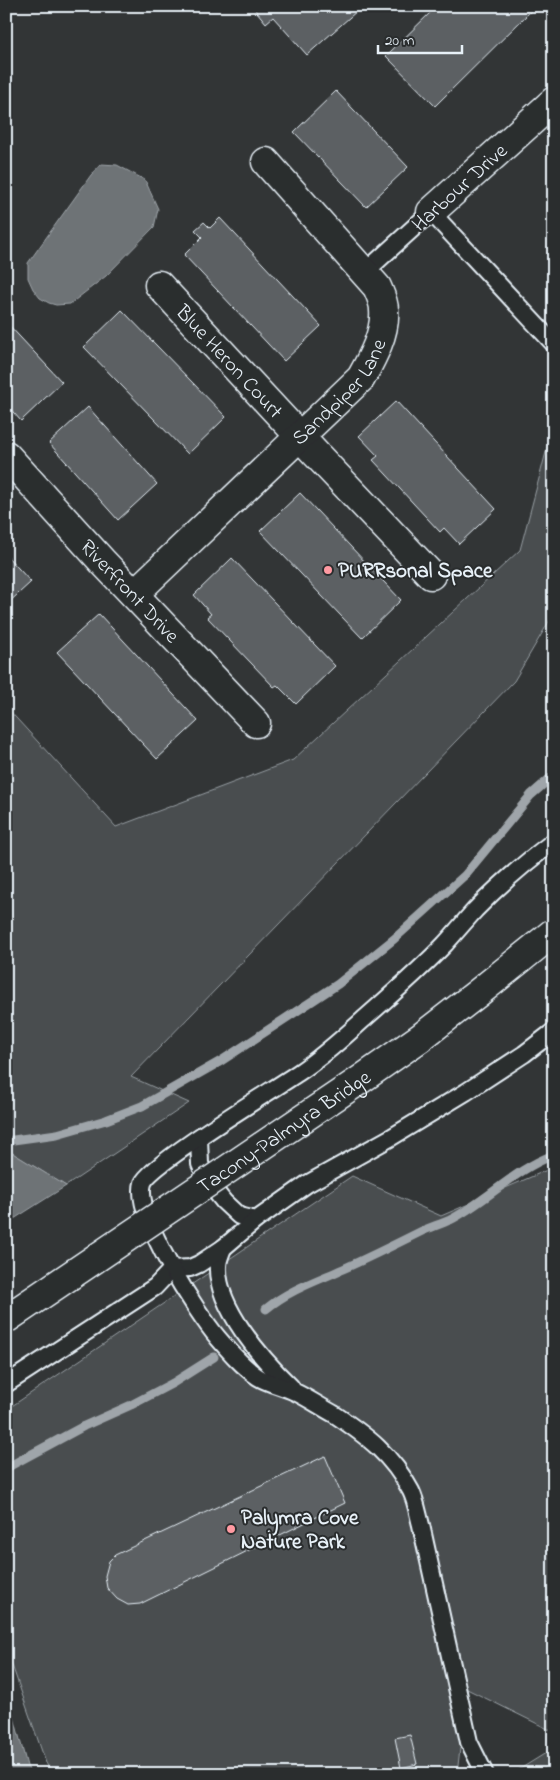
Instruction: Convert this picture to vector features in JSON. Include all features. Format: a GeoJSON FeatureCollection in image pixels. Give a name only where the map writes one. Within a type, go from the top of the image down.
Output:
{"type":"FeatureCollection","features":[{"type":"Feature","properties":{"kind":"main road","name":"Harbour Drive"},"geometry":{"type":"LineString","coordinates":[[431,212],[554,101]]}},
{"type":"Feature","properties":{"kind":"main road","name":"Sandpiper Lane"},"geometry":{"type":"LineString","coordinates":[[134,594],[362,378],[381,335],[384,310],[377,287],[266,162]]}},
{"type":"Feature","properties":{"kind":"main road","name":"Blue Heron Court"},"geometry":{"type":"LineString","coordinates":[[159,285],[431,575]]}},
{"type":"Feature","properties":{"kind":"main road","name":"Riverfront Drive"},"geometry":{"type":"LineString","coordinates":[[6,455],[256,723]]}},
{"type":"Feature","properties":{"kind":"main road","name":"Tacony–Palmyra Bridge"},"geometry":{"type":"LineString","coordinates":[[6,1319],[368,1075],[478,994],[554,932]]}},
{"type":"Feature","properties":{"kind":"lane","name":"Harbour Drive"},"geometry":{"type":"LineString","coordinates":[[365,272],[431,212]]}},
{"type":"Feature","properties":{"kind":"lane"},"geometry":{"type":"LineString","coordinates":[[431,212],[554,344]]}},
{"type":"Feature","properties":{"kind":"lane"},"geometry":{"type":"LineString","coordinates":[[485,1774],[469,1742],[421,1525],[412,1494],[391,1460],[375,1443],[349,1424],[296,1392],[260,1378],[247,1369],[218,1338],[172,1269],[152,1229],[142,1200],[143,1185],[147,1176],[153,1170],[301,1072],[341,1039],[422,967],[476,909],[506,881],[554,841]]}},
{"type":"Feature","properties":{"kind":"lane"},"geometry":{"type":"LineString","coordinates":[[6,1384],[155,1287],[172,1269],[190,1268],[199,1264],[307,1184],[390,1138],[466,1092],[524,1054],[554,1031]]}},
{"type":"Feature","properties":{"kind":"lane"},"geometry":{"type":"LineString","coordinates":[[199,1138],[200,1164],[208,1182],[224,1202],[239,1216],[256,1220]]}},
{"type":"Feature","properties":{"kind":"lane"},"geometry":{"type":"LineString","coordinates":[[223,1248],[218,1265],[219,1281],[225,1299],[237,1321],[259,1353],[296,1392]]}},
{"type":"Feature","properties":{"kind":"shaded area"},"geometry":{"type":"Polygon","coordinates":[[[101,164],[117,165],[145,180],[158,209],[154,227],[106,276],[70,304],[56,305],[49,303],[40,298],[33,289],[28,278],[28,263],[91,175],[101,164]]]}},
{"type":"Feature","properties":{"kind":"shaded area"},"geometry":{"type":"Polygon","coordinates":[[[554,422],[554,613],[514,681],[131,1077],[189,1103],[66,1186],[6,1149],[6,707],[116,827],[293,760],[520,550],[554,422]]]}},
{"type":"Feature","properties":{"kind":"shaded area"},"geometry":{"type":"Polygon","coordinates":[[[6,1149],[66,1186],[6,1224],[6,1149]]]}},
{"type":"Feature","properties":{"kind":"shaded area"},"geometry":{"type":"Polygon","coordinates":[[[554,1167],[554,1732],[467,1689],[457,1774],[53,1774],[46,1763],[6,1648],[6,1410],[352,1176],[441,1216],[554,1167]]]}},
{"type":"Feature","properties":{"kind":"shaded area"},"geometry":{"type":"Polygon","coordinates":[[[6,1687],[27,1766],[31,1774],[6,1774],[6,1687]]]}},
{"type":"Feature","properties":{"kind":"shaded area"},"geometry":{"type":"Polygon","coordinates":[[[554,1748],[554,1774],[512,1774],[554,1748]]]}},
{"type":"Feature","properties":{"kind":"building"},"geometry":{"type":"Polygon","coordinates":[[[252,6],[354,6],[358,10],[307,55],[273,17],[266,23],[252,6]]]}},
{"type":"Feature","properties":{"kind":"building"},"geometry":{"type":"Polygon","coordinates":[[[437,6],[536,6],[435,106],[386,56],[437,6]]]}},
{"type":"Feature","properties":{"kind":"building"},"geometry":{"type":"Polygon","coordinates":[[[336,91],[408,167],[366,207],[294,132],[336,91]]]}},
{"type":"Feature","properties":{"kind":"building"},"geometry":{"type":"Polygon","coordinates":[[[220,218],[321,326],[284,361],[184,255],[202,237],[195,230],[204,222],[210,228],[220,218]]]}},
{"type":"Feature","properties":{"kind":"building"},"geometry":{"type":"Polygon","coordinates":[[[122,310],[226,417],[188,454],[84,347],[122,310]]]}},
{"type":"Feature","properties":{"kind":"building"},"geometry":{"type":"Polygon","coordinates":[[[6,322],[62,382],[21,421],[6,404],[6,322]]]}},
{"type":"Feature","properties":{"kind":"building"},"geometry":{"type":"Polygon","coordinates":[[[396,401],[496,509],[459,544],[444,528],[440,532],[373,460],[378,456],[359,436],[396,401]]]}},
{"type":"Feature","properties":{"kind":"building"},"geometry":{"type":"Polygon","coordinates":[[[88,407],[157,484],[118,520],[49,443],[88,407]]]}},
{"type":"Feature","properties":{"kind":"building"},"geometry":{"type":"Polygon","coordinates":[[[300,493],[401,600],[362,638],[260,531],[300,493]]]}},
{"type":"Feature","properties":{"kind":"building"},"geometry":{"type":"Polygon","coordinates":[[[6,555],[31,582],[6,605],[6,555]]]}},
{"type":"Feature","properties":{"kind":"building"},"geometry":{"type":"Polygon","coordinates":[[[232,558],[335,666],[296,704],[277,685],[274,687],[207,617],[211,614],[194,595],[232,558]]]}},
{"type":"Feature","properties":{"kind":"building"},"geometry":{"type":"Polygon","coordinates":[[[99,614],[198,721],[157,759],[57,652],[99,614]]]}},
{"type":"Feature","properties":{"kind":"building","name":"Palymra Cove Nature Park"},"geometry":{"type":"Polygon","coordinates":[[[325,1456],[345,1503],[140,1604],[128,1605],[117,1599],[107,1588],[105,1576],[109,1561],[115,1555],[325,1456]]]}},
{"type":"Feature","properties":{"kind":"building"},"geometry":{"type":"Polygon","coordinates":[[[410,1735],[417,1764],[401,1768],[395,1738],[410,1735]]]}},
{"type":"Feature","properties":{"kind":"waterway"},"geometry":{"type":"LineString","coordinates":[[6,1141],[57,1134],[106,1120],[142,1106],[221,1061],[338,984],[394,939],[465,875],[531,795],[554,775]]}},
{"type":"Feature","properties":{"kind":"waterway"},"geometry":{"type":"LineString","coordinates":[[266,1309],[284,1296],[303,1286],[450,1220],[526,1168],[554,1155]]}},
{"type":"Feature","properties":{"kind":"waterway"},"geometry":{"type":"LineString","coordinates":[[6,1468],[84,1426],[131,1405],[173,1383],[214,1357]]}},
{"type":"Feature","properties":{"kind":"place","name":"PURRsonal Space"},"geometry":{"type":"Point","coordinates":[328,570]}},
{"type":"Feature","properties":{"kind":"place","name":"Palymra Cove Nature Park"},"geometry":{"type":"Point","coordinates":[231,1529]}}]}
